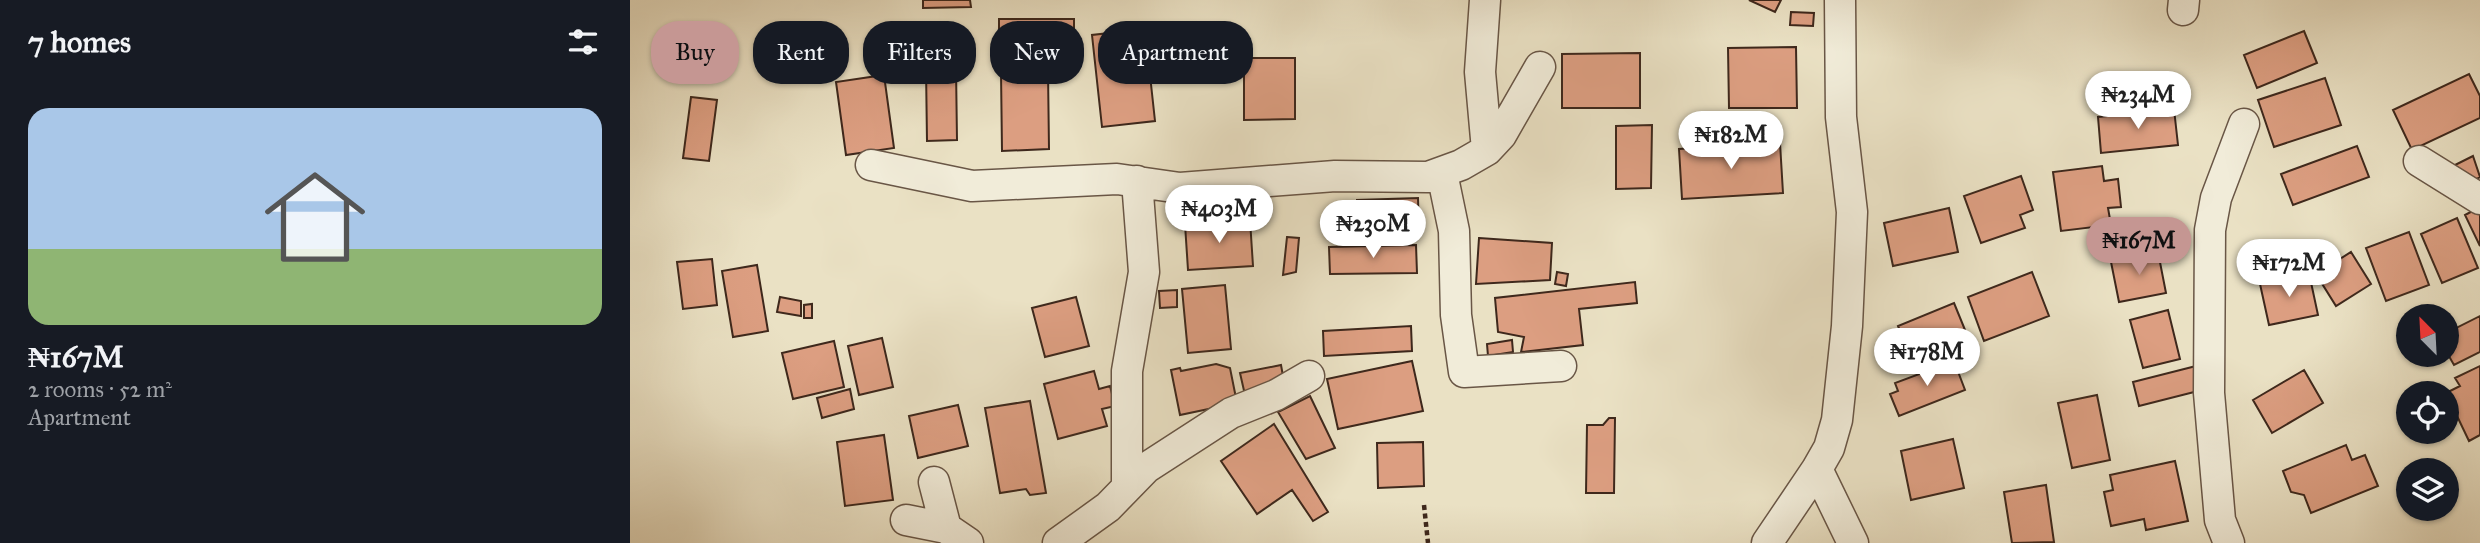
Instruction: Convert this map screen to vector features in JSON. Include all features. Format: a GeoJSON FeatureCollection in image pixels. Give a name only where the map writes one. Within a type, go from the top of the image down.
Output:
{"type":"FeatureCollection","features":[{"type":"Feature","properties":{"kind":"street"},"geometry":{"type":"LineString","coordinates":[[1485,0],[1480,72],[1487,150]]}},
{"type":"Feature","properties":{"kind":"street"},"geometry":{"type":"LineString","coordinates":[[1771,542],[1829,448],[1837,420],[1847,326],[1852,212],[1841,117],[1840,0]]}},
{"type":"Feature","properties":{"kind":"street"},"geometry":{"type":"LineString","coordinates":[[871,165],[972,186],[1039,181],[1137,181],[1180,188],[1335,176],[1428,177],[1442,173],[1487,150],[1501,135],[1540,67]]}},
{"type":"Feature","properties":{"kind":"street"},"geometry":{"type":"LineString","coordinates":[[2229,543],[2220,520],[2209,393],[2210,230],[2216,198],[2244,124]]}},
{"type":"Feature","properties":{"kind":"street"},"geometry":{"type":"LineString","coordinates":[[2419,161],[2480,200]]}},
{"type":"Feature","properties":{"kind":"street"},"geometry":{"type":"LineString","coordinates":[[1442,173],[1454,231],[1456,315],[1464,372],[1562,366]]}},
{"type":"Feature","properties":{"kind":"street"},"geometry":{"type":"LineString","coordinates":[[1127,487],[1127,371],[1144,272],[1137,181]]}},
{"type":"Feature","properties":{"kind":"street"},"geometry":{"type":"LineString","coordinates":[[1058,543],[1108,507],[1146,468],[1231,413],[1276,394],[1309,376]]}},
{"type":"Feature","properties":{"kind":"street"},"geometry":{"type":"LineString","coordinates":[[1817,469],[1853,543]]}},
{"type":"Feature","properties":{"kind":"street"},"geometry":{"type":"LineString","coordinates":[[934,482],[957,536]]}},
{"type":"Feature","properties":{"kind":"street"},"geometry":{"type":"LineString","coordinates":[[906,520],[957,536]]}},
{"type":"Feature","properties":{"kind":"path"},"geometry":{"type":"LineString","coordinates":[[1424,505],[1428,543]]}},
{"type":"Feature","properties":{"kind":"building"},"geometry":{"type":"Polygon","coordinates":[[[923,0],[970,0],[971,7],[923,8],[923,0]]]}},
{"type":"Feature","properties":{"kind":"building"},"geometry":{"type":"Polygon","coordinates":[[[1749,0],[1781,0],[1775,12],[1749,0]]]}},
{"type":"Feature","properties":{"kind":"building"},"geometry":{"type":"Polygon","coordinates":[[[1791,12],[1814,13],[1813,26],[1790,25],[1791,12]]]}},
{"type":"Feature","properties":{"kind":"building"},"geometry":{"type":"Polygon","coordinates":[[[999,19],[1074,19],[1074,21],[999,19]]]}},
{"type":"Feature","properties":{"kind":"building"},"geometry":{"type":"Polygon","coordinates":[[[2304,31],[2317,63],[2257,88],[2244,55],[2304,31]]]}},
{"type":"Feature","properties":{"kind":"building"},"geometry":{"type":"Polygon","coordinates":[[[1098,34],[1098,84],[1151,84],[1155,121],[1102,127],[1092,35],[1098,34]]]}},
{"type":"Feature","properties":{"kind":"building"},"geometry":{"type":"Polygon","coordinates":[[[1796,47],[1797,108],[1729,108],[1728,48],[1796,47]]]}},
{"type":"Feature","properties":{"kind":"building"},"geometry":{"type":"Polygon","coordinates":[[[1640,53],[1640,108],[1562,108],[1562,54],[1640,53]]]}},
{"type":"Feature","properties":{"kind":"building"},"geometry":{"type":"Polygon","coordinates":[[[1253,58],[1295,58],[1295,119],[1244,120],[1244,84],[1253,84],[1253,58]]]}},
{"type":"Feature","properties":{"kind":"building"},"geometry":{"type":"Polygon","coordinates":[[[2469,74],[2480,96],[2480,118],[2412,150],[2393,110],[2469,74]]]}},
{"type":"Feature","properties":{"kind":"building"},"geometry":{"type":"Polygon","coordinates":[[[863,78],[863,84],[885,84],[894,148],[846,155],[836,84],[849,84],[849,80],[863,78]]]}},
{"type":"Feature","properties":{"kind":"building"},"geometry":{"type":"Polygon","coordinates":[[[2325,78],[2341,125],[2274,147],[2258,100],[2325,78]]]}},
{"type":"Feature","properties":{"kind":"building"},"geometry":{"type":"Polygon","coordinates":[[[926,84],[956,84],[957,140],[927,141],[926,84]]]}},
{"type":"Feature","properties":{"kind":"building"},"geometry":{"type":"Polygon","coordinates":[[[1001,84],[1048,84],[1049,149],[1002,151],[1001,84]]]}},
{"type":"Feature","properties":{"kind":"building"},"geometry":{"type":"Polygon","coordinates":[[[691,97],[717,100],[709,161],[683,158],[691,97]]]}},
{"type":"Feature","properties":{"kind":"building"},"geometry":{"type":"Polygon","coordinates":[[[2174,109],[2178,145],[2101,153],[2098,117],[2174,109]]]}},
{"type":"Feature","properties":{"kind":"building"},"geometry":{"type":"Polygon","coordinates":[[[1652,125],[1651,188],[1616,189],[1616,126],[1652,125]]]}},
{"type":"Feature","properties":{"kind":"building"},"geometry":{"type":"Polygon","coordinates":[[[1780,143],[1783,193],[1682,199],[1679,149],[1780,143]]]}},
{"type":"Feature","properties":{"kind":"building"},"geometry":{"type":"Polygon","coordinates":[[[2357,146],[2369,177],[2293,205],[2281,174],[2357,146]]]}},
{"type":"Feature","properties":{"kind":"building"},"geometry":{"type":"Polygon","coordinates":[[[2473,156],[2480,177],[2464,186],[2453,166],[2473,156]]]}},
{"type":"Feature","properties":{"kind":"building"},"geometry":{"type":"Polygon","coordinates":[[[2102,166],[2104,181],[2118,179],[2121,207],[2108,208],[2111,225],[2061,231],[2053,172],[2102,166]]]}},
{"type":"Feature","properties":{"kind":"building"},"geometry":{"type":"Polygon","coordinates":[[[2021,176],[2033,210],[2020,215],[2025,228],[1981,243],[1964,196],[2021,176]]]}},
{"type":"Feature","properties":{"kind":"building"},"geometry":{"type":"Polygon","coordinates":[[[1418,198],[1419,235],[1359,237],[1357,200],[1418,198]]]}},
{"type":"Feature","properties":{"kind":"building"},"geometry":{"type":"Polygon","coordinates":[[[2480,207],[2480,246],[2465,215],[2480,207]]]}},
{"type":"Feature","properties":{"kind":"building"},"geometry":{"type":"Polygon","coordinates":[[[1949,208],[1958,252],[1893,266],[1884,223],[1949,208]]]}},
{"type":"Feature","properties":{"kind":"building"},"geometry":{"type":"Polygon","coordinates":[[[2457,218],[2478,268],[2442,283],[2421,234],[2457,218]]]}},
{"type":"Feature","properties":{"kind":"building"},"geometry":{"type":"Polygon","coordinates":[[[1250,220],[1253,266],[1188,270],[1185,224],[1250,220]]]}},
{"type":"Feature","properties":{"kind":"building"},"geometry":{"type":"Polygon","coordinates":[[[2409,232],[2429,285],[2386,301],[2366,248],[2409,232]]]}},
{"type":"Feature","properties":{"kind":"building"},"geometry":{"type":"Polygon","coordinates":[[[1287,237],[1299,238],[1296,272],[1283,275],[1287,237]]]}},
{"type":"Feature","properties":{"kind":"building"},"geometry":{"type":"Polygon","coordinates":[[[1479,238],[1552,243],[1550,280],[1476,284],[1479,238]]]}},
{"type":"Feature","properties":{"kind":"building"},"geometry":{"type":"Polygon","coordinates":[[[1416,245],[1417,273],[1330,274],[1329,247],[1416,245]]]}},
{"type":"Feature","properties":{"kind":"building"},"geometry":{"type":"Polygon","coordinates":[[[2158,252],[2166,293],[2119,302],[2111,262],[2158,252]]]}},
{"type":"Feature","properties":{"kind":"building"},"geometry":{"type":"Polygon","coordinates":[[[2351,252],[2371,284],[2336,306],[2316,274],[2351,252]]]}},
{"type":"Feature","properties":{"kind":"building"},"geometry":{"type":"Polygon","coordinates":[[[712,259],[717,305],[683,309],[677,262],[712,259]]]}},
{"type":"Feature","properties":{"kind":"building"},"geometry":{"type":"Polygon","coordinates":[[[757,265],[768,331],[733,337],[722,271],[757,265]]]}},
{"type":"Feature","properties":{"kind":"building"},"geometry":{"type":"Polygon","coordinates":[[[1557,272],[1568,274],[1566,286],[1555,284],[1557,272]]]}},
{"type":"Feature","properties":{"kind":"building"},"geometry":{"type":"Polygon","coordinates":[[[2032,272],[2049,316],[1984,341],[1968,297],[2032,272]]]}},
{"type":"Feature","properties":{"kind":"building"},"geometry":{"type":"Polygon","coordinates":[[[2309,273],[2318,315],[2269,325],[2260,284],[2309,273]]]}},
{"type":"Feature","properties":{"kind":"building"},"geometry":{"type":"Polygon","coordinates":[[[1635,282],[1637,303],[1579,309],[1583,345],[1521,352],[1524,337],[1498,332],[1495,298],[1635,282]]]}},
{"type":"Feature","properties":{"kind":"building"},"geometry":{"type":"Polygon","coordinates":[[[1225,285],[1231,349],[1188,353],[1182,289],[1225,285]]]}},
{"type":"Feature","properties":{"kind":"building"},"geometry":{"type":"Polygon","coordinates":[[[1177,290],[1177,307],[1160,308],[1159,291],[1177,290]]]}},
{"type":"Feature","properties":{"kind":"building"},"geometry":{"type":"Polygon","coordinates":[[[780,297],[801,301],[801,316],[777,312],[780,297]]]}},
{"type":"Feature","properties":{"kind":"building"},"geometry":{"type":"Polygon","coordinates":[[[1076,297],[1089,346],[1045,357],[1032,308],[1076,297]]]}},
{"type":"Feature","properties":{"kind":"building"},"geometry":{"type":"Polygon","coordinates":[[[1954,303],[1972,347],[1916,370],[1898,326],[1954,303]]]}},
{"type":"Feature","properties":{"kind":"building"},"geometry":{"type":"Polygon","coordinates":[[[812,304],[812,318],[804,318],[804,305],[812,304]]]}},
{"type":"Feature","properties":{"kind":"building"},"geometry":{"type":"Polygon","coordinates":[[[2168,310],[2180,359],[2143,368],[2130,320],[2168,310]]]}},
{"type":"Feature","properties":{"kind":"building"},"geometry":{"type":"Polygon","coordinates":[[[2480,316],[2480,352],[2459,362],[2459,326],[2480,316]]]}},
{"type":"Feature","properties":{"kind":"building"},"geometry":{"type":"Polygon","coordinates":[[[1411,326],[1412,351],[1324,356],[1323,331],[1411,326]]]}},
{"type":"Feature","properties":{"kind":"building"},"geometry":{"type":"Polygon","coordinates":[[[882,338],[893,387],[859,395],[848,346],[882,338]]]}},
{"type":"Feature","properties":{"kind":"building"},"geometry":{"type":"Polygon","coordinates":[[[1512,340],[1513,352],[1488,356],[1487,344],[1512,340]]]}},
{"type":"Feature","properties":{"kind":"building"},"geometry":{"type":"Polygon","coordinates":[[[834,341],[844,387],[793,399],[782,353],[834,341]]]}},
{"type":"Feature","properties":{"kind":"building"},"geometry":{"type":"Polygon","coordinates":[[[1412,361],[1423,411],[1338,429],[1327,379],[1412,361]]]}},
{"type":"Feature","properties":{"kind":"building"},"geometry":{"type":"Polygon","coordinates":[[[1954,361],[1965,390],[1899,416],[1890,394],[1898,391],[1895,383],[1954,361]]]}},
{"type":"Feature","properties":{"kind":"building"},"geometry":{"type":"Polygon","coordinates":[[[1216,364],[1230,368],[1237,403],[1180,415],[1171,370],[1180,368],[1181,371],[1216,364]]]}},
{"type":"Feature","properties":{"kind":"building"},"geometry":{"type":"Polygon","coordinates":[[[1281,365],[1285,387],[1245,395],[1240,373],[1281,365]]]}},
{"type":"Feature","properties":{"kind":"building"},"geometry":{"type":"Polygon","coordinates":[[[2200,365],[2206,389],[2139,406],[2133,382],[2200,365]]]}},
{"type":"Feature","properties":{"kind":"building"},"geometry":{"type":"Polygon","coordinates":[[[2480,366],[2480,435],[2469,441],[2459,420],[2460,386],[2455,378],[2480,366]]]}},
{"type":"Feature","properties":{"kind":"building"},"geometry":{"type":"Polygon","coordinates":[[[2304,370],[2323,403],[2272,433],[2253,400],[2304,370]]]}},
{"type":"Feature","properties":{"kind":"building"},"geometry":{"type":"Polygon","coordinates":[[[1094,371],[1099,389],[1110,386],[1115,406],[1102,409],[1107,426],[1058,439],[1044,384],[1094,371]]]}},
{"type":"Feature","properties":{"kind":"building"},"geometry":{"type":"Polygon","coordinates":[[[850,389],[854,409],[822,418],[817,398],[850,389]]]}},
{"type":"Feature","properties":{"kind":"building"},"geometry":{"type":"Polygon","coordinates":[[[2097,395],[2110,460],[2072,468],[2058,403],[2097,395]]]}},
{"type":"Feature","properties":{"kind":"building"},"geometry":{"type":"Polygon","coordinates":[[[1310,396],[1335,448],[1306,459],[1278,412],[1310,396]]]}},
{"type":"Feature","properties":{"kind":"building"},"geometry":{"type":"Polygon","coordinates":[[[1030,401],[1046,493],[1030,495],[1026,489],[1000,493],[985,408],[1030,401]]]}},
{"type":"Feature","properties":{"kind":"building"},"geometry":{"type":"Polygon","coordinates":[[[958,405],[968,446],[918,458],[909,416],[958,405]]]}},
{"type":"Feature","properties":{"kind":"building"},"geometry":{"type":"Polygon","coordinates":[[[1609,418],[1615,418],[1614,493],[1586,493],[1587,425],[1603,425],[1609,418]]]}},
{"type":"Feature","properties":{"kind":"building"},"geometry":{"type":"Polygon","coordinates":[[[1274,424],[1328,512],[1313,521],[1292,490],[1257,514],[1221,461],[1274,424]]]}},
{"type":"Feature","properties":{"kind":"building"},"geometry":{"type":"Polygon","coordinates":[[[884,435],[893,500],[845,506],[837,442],[884,435]]]}},
{"type":"Feature","properties":{"kind":"building"},"geometry":{"type":"Polygon","coordinates":[[[1953,439],[1964,488],[1911,500],[1901,451],[1953,439]]]}},
{"type":"Feature","properties":{"kind":"building"},"geometry":{"type":"Polygon","coordinates":[[[1423,442],[1424,486],[1378,488],[1377,443],[1423,442]]]}},
{"type":"Feature","properties":{"kind":"building"},"geometry":{"type":"Polygon","coordinates":[[[2346,445],[2352,460],[2365,455],[2378,486],[2311,513],[2304,495],[2291,492],[2283,471],[2346,445]]]}},
{"type":"Feature","properties":{"kind":"building"},"geometry":{"type":"Polygon","coordinates":[[[2175,461],[2188,521],[2146,530],[2144,519],[2111,526],[2104,492],[2113,490],[2110,475],[2175,461]]]}},
{"type":"Feature","properties":{"kind":"building"},"geometry":{"type":"Polygon","coordinates":[[[2046,485],[2054,542],[2012,543],[2004,492],[2046,485]]]}}]}
